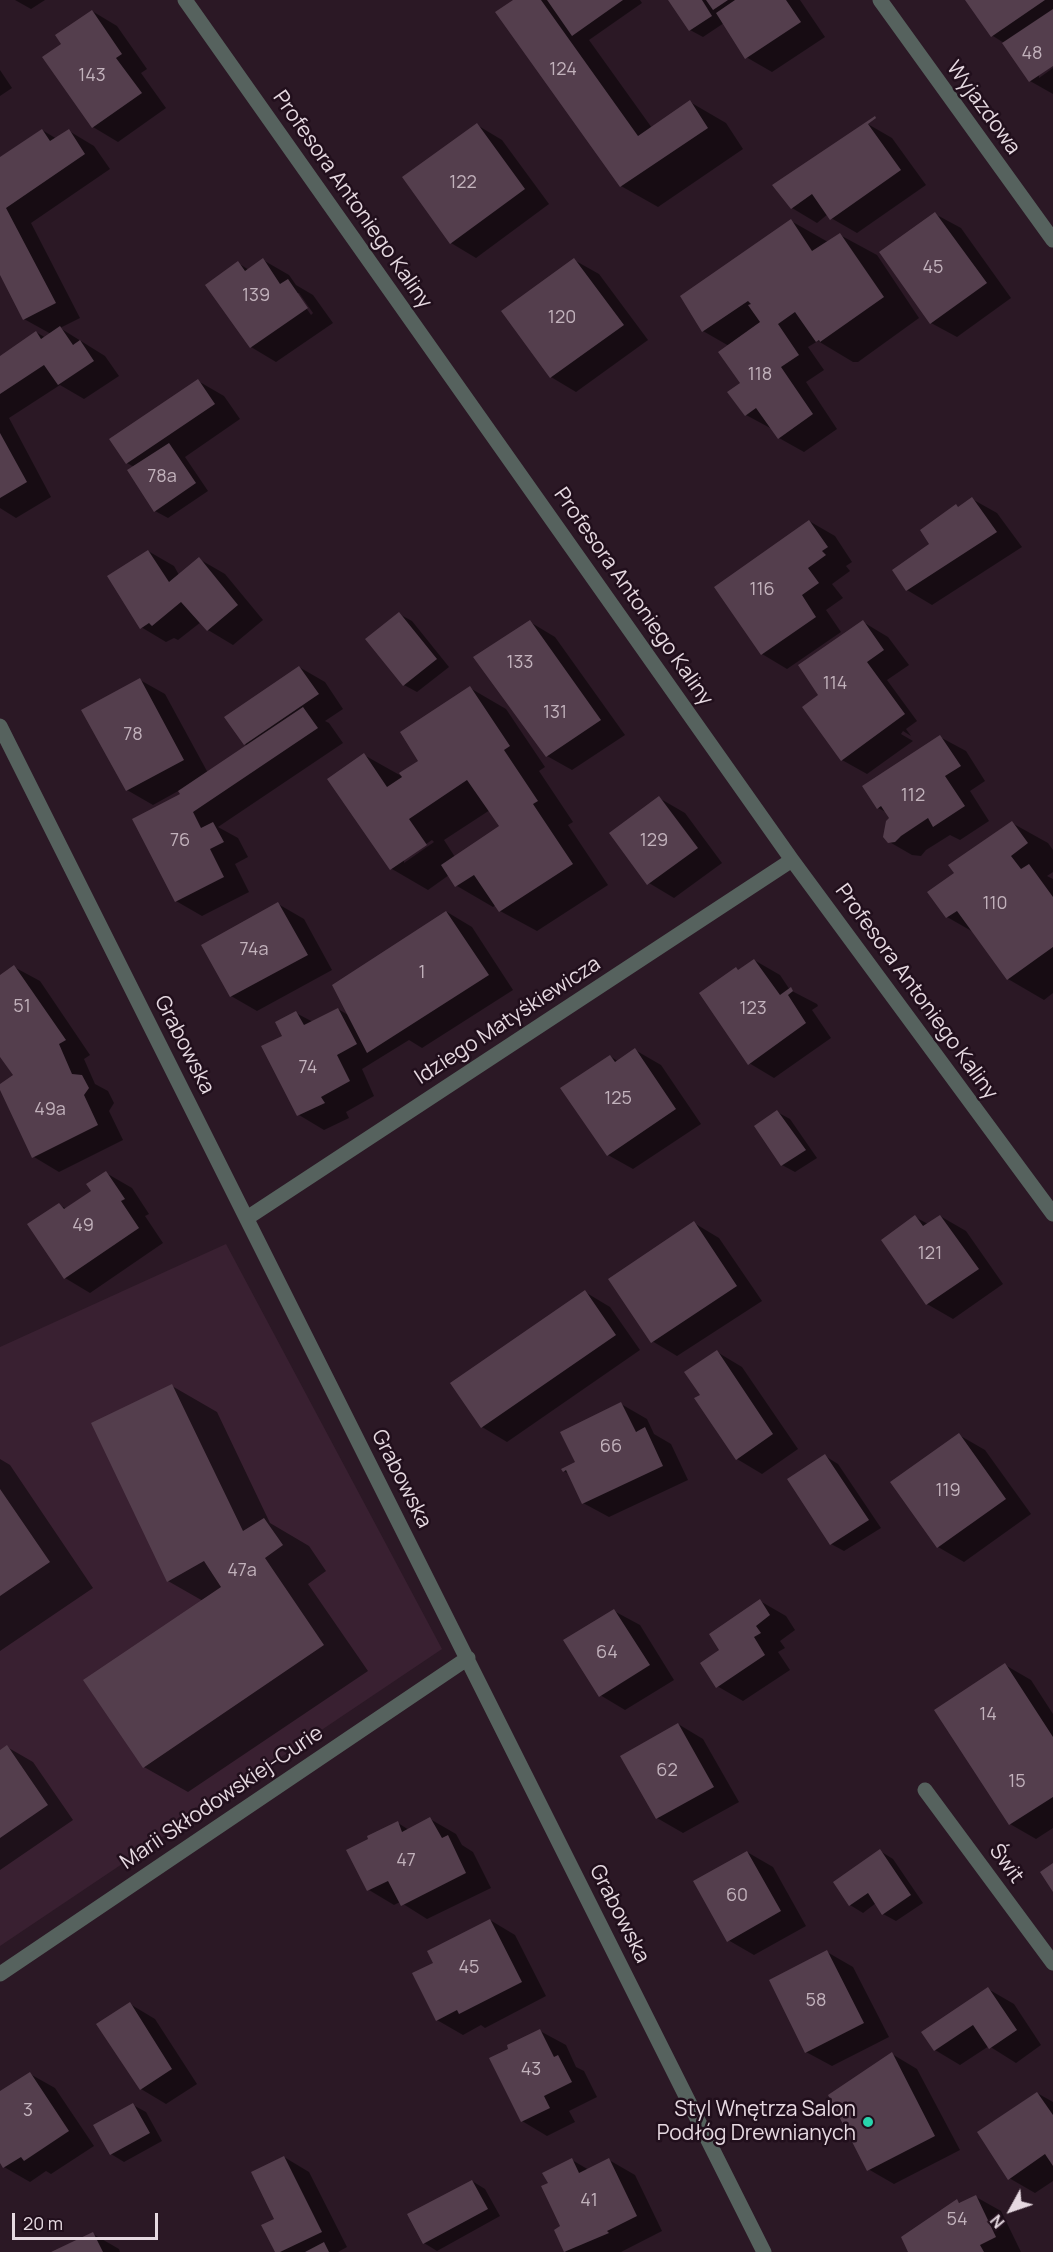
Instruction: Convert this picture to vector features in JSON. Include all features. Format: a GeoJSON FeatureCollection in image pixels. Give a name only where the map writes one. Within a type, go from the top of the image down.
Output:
{"type":"FeatureCollection","features":[{"type":"Feature","properties":{"kind":"street","name":"Profesora Antoniego Kaliny"},"geometry":{"type":"LineString","coordinates":[[185,0],[792,860],[1053,1214]]}},
{"type":"Feature","properties":{"kind":"street","name":"Wyjazdowa"},"geometry":{"type":"LineString","coordinates":[[880,0],[1053,240]]}},
{"type":"Feature","properties":{"kind":"street","name":"Grabowska"},"geometry":{"type":"LineString","coordinates":[[0,726],[764,2252]]}},
{"type":"Feature","properties":{"kind":"street","name":"Idziego Matyśkiewicza"},"geometry":{"type":"LineString","coordinates":[[247,1218],[792,860]]}},
{"type":"Feature","properties":{"kind":"street","name":"Marii Skłodowskiej-Curie"},"geometry":{"type":"LineString","coordinates":[[0,1974],[468,1658]]}},
{"type":"Feature","properties":{"kind":"street","name":"Świt"},"geometry":{"type":"LineString","coordinates":[[925,1790],[1053,1963]]}},
{"type":"Feature","properties":{"kind":"shaded area"},"geometry":{"type":"Polygon","coordinates":[[[226,1244],[442,1649],[0,1946],[0,1347],[226,1244]]]}},
{"type":"Feature","properties":{"kind":"building"},"geometry":{"type":"Polygon","coordinates":[[[513,0],[541,0],[638,136],[690,100],[708,128],[620,187],[495,12],[513,0]]]}},
{"type":"Feature","properties":{"kind":"building"},"geometry":{"type":"Polygon","coordinates":[[[547,0],[623,0],[572,36],[547,0]]]}},
{"type":"Feature","properties":{"kind":"building"},"geometry":{"type":"Polygon","coordinates":[[[668,0],[702,0],[712,16],[689,31],[668,0]]]}},
{"type":"Feature","properties":{"kind":"building"},"geometry":{"type":"Polygon","coordinates":[[[706,0],[728,0],[713,10],[706,0]]]}},
{"type":"Feature","properties":{"kind":"building"},"geometry":{"type":"Polygon","coordinates":[[[735,0],[786,0],[801,22],[745,59],[716,13],[735,0]]]}},
{"type":"Feature","properties":{"kind":"building"},"geometry":{"type":"Polygon","coordinates":[[[965,0],[1045,0],[991,37],[965,0]]]}},
{"type":"Feature","properties":{"kind":"building"},"geometry":{"type":"Polygon","coordinates":[[[1053,9],[1053,66],[1029,82],[1002,43],[1053,9]]]}},
{"type":"Feature","properties":{"kind":"building"},"geometry":{"type":"Polygon","coordinates":[[[92,10],[122,54],[116,58],[142,93],[92,128],[42,57],[61,44],[55,35],[92,10]]]}},
{"type":"Feature","properties":{"kind":"building"},"geometry":{"type":"Polygon","coordinates":[[[875,116],[876,118],[868,124],[901,170],[830,220],[812,194],[791,209],[772,185],[875,116]]]}},
{"type":"Feature","properties":{"kind":"building"},"geometry":{"type":"Polygon","coordinates":[[[477,123],[525,189],[450,244],[402,177],[477,123]]]}},
{"type":"Feature","properties":{"kind":"building"},"geometry":{"type":"Polygon","coordinates":[[[42,129],[50,141],[69,129],[85,154],[6,208],[56,303],[23,320],[0,275],[0,157],[42,129]]]}},
{"type":"Feature","properties":{"kind":"building"},"geometry":{"type":"Polygon","coordinates":[[[935,212],[987,283],[930,324],[879,252],[935,212]]]}},
{"type":"Feature","properties":{"kind":"building"},"geometry":{"type":"Polygon","coordinates":[[[791,219],[812,251],[840,233],[884,297],[820,342],[819,340],[816,342],[795,312],[778,324],[799,355],[781,367],[813,414],[778,439],[756,408],[745,416],[727,392],[740,383],[718,352],[760,322],[748,305],[751,304],[748,301],[702,332],[680,296],[791,219]]]}},
{"type":"Feature","properties":{"kind":"building"},"geometry":{"type":"Polygon","coordinates":[[[263,258],[280,284],[288,279],[308,308],[250,348],[205,285],[238,261],[245,271],[263,258]]]}},
{"type":"Feature","properties":{"kind":"building"},"geometry":{"type":"Polygon","coordinates":[[[574,258],[624,325],[550,378],[501,311],[574,258]]]}},
{"type":"Feature","properties":{"kind":"building"},"geometry":{"type":"Polygon","coordinates":[[[60,326],[73,345],[80,340],[94,361],[58,385],[44,365],[0,394],[0,356],[36,331],[41,339],[60,326]]]}},
{"type":"Feature","properties":{"kind":"building"},"geometry":{"type":"Polygon","coordinates":[[[198,379],[215,404],[126,464],[109,439],[198,379]]]}},
{"type":"Feature","properties":{"kind":"building"},"geometry":{"type":"Polygon","coordinates":[[[0,433],[27,482],[0,498],[0,433]]]}},
{"type":"Feature","properties":{"kind":"building"},"geometry":{"type":"Polygon","coordinates":[[[169,443],[196,483],[154,512],[127,470],[169,443]]]}},
{"type":"Feature","properties":{"kind":"building"},"geometry":{"type":"Polygon","coordinates":[[[972,497],[997,532],[906,591],[892,570],[929,544],[920,530],[956,504],[958,507],[972,497]]]}},
{"type":"Feature","properties":{"kind":"building"},"geometry":{"type":"Polygon","coordinates":[[[809,520],[828,547],[822,551],[826,555],[808,568],[819,583],[802,595],[816,617],[761,655],[714,587],[809,520]]]}},
{"type":"Feature","properties":{"kind":"building"},"geometry":{"type":"Polygon","coordinates":[[[148,550],[169,582],[199,557],[238,605],[207,631],[181,602],[152,626],[149,623],[140,629],[107,576],[148,550]]]}},
{"type":"Feature","properties":{"kind":"building"},"geometry":{"type":"Polygon","coordinates":[[[399,612],[437,659],[403,686],[365,639],[399,612]]]}},
{"type":"Feature","properties":{"kind":"building"},"geometry":{"type":"Polygon","coordinates":[[[530,620],[601,720],[546,757],[473,657],[530,620]]]}},
{"type":"Feature","properties":{"kind":"building"},"geometry":{"type":"Polygon","coordinates":[[[863,620],[884,650],[867,662],[905,714],[841,761],[802,707],[818,695],[798,665],[863,620]]]}},
{"type":"Feature","properties":{"kind":"building"},"geometry":{"type":"Polygon","coordinates":[[[299,666],[319,694],[244,745],[224,717],[299,666]]]}},
{"type":"Feature","properties":{"kind":"building"},"geometry":{"type":"Polygon","coordinates":[[[140,678],[184,760],[126,791],[81,710],[140,678]]]}},
{"type":"Feature","properties":{"kind":"building"},"geometry":{"type":"Polygon","coordinates":[[[470,686],[510,746],[504,750],[538,801],[533,804],[573,864],[499,912],[474,875],[455,887],[441,865],[499,826],[467,780],[409,819],[427,845],[390,870],[327,779],[364,753],[387,787],[402,777],[399,773],[418,761],[400,732],[470,686]]]}},
{"type":"Feature","properties":{"kind":"building"},"geometry":{"type":"Polygon","coordinates":[[[303,707],[318,728],[193,812],[201,828],[213,822],[224,842],[210,849],[224,877],[175,902],[132,819],[180,794],[178,791],[303,707]]]}},
{"type":"Feature","properties":{"kind":"building"},"geometry":{"type":"Polygon","coordinates":[[[940,735],[961,766],[945,776],[965,806],[933,827],[928,818],[895,842],[888,843],[883,837],[886,821],[889,818],[881,806],[877,809],[862,786],[940,735]]]}},
{"type":"Feature","properties":{"kind":"building"},"geometry":{"type":"Polygon","coordinates":[[[659,796],[698,848],[647,885],[609,833],[659,796]]]}},
{"type":"Feature","properties":{"kind":"building"},"geometry":{"type":"Polygon","coordinates":[[[1012,821],[1028,843],[1011,856],[1021,869],[1029,864],[1053,897],[1053,947],[1007,980],[957,911],[946,918],[927,892],[954,873],[948,865],[1012,821]]]}},
{"type":"Feature","properties":{"kind":"building"},"geometry":{"type":"Polygon","coordinates":[[[278,902],[308,955],[230,997],[201,945],[278,902]]]}},
{"type":"Feature","properties":{"kind":"building"},"geometry":{"type":"Polygon","coordinates":[[[446,911],[489,975],[367,1053],[332,985],[446,911]]]}},
{"type":"Feature","properties":{"kind":"building"},"geometry":{"type":"Polygon","coordinates":[[[754,959],[780,995],[791,987],[793,991],[788,995],[806,1023],[748,1065],[699,993],[736,967],[738,970],[754,959]]]}},
{"type":"Feature","properties":{"kind":"building"},"geometry":{"type":"Polygon","coordinates":[[[14,965],[66,1040],[59,1044],[72,1074],[82,1075],[89,1088],[84,1095],[98,1125],[32,1158],[0,1090],[0,1084],[13,1075],[0,1057],[0,975],[14,965]]]}},
{"type":"Feature","properties":{"kind":"building"},"geometry":{"type":"Polygon","coordinates":[[[338,1008],[357,1044],[337,1055],[350,1081],[321,1097],[325,1103],[297,1116],[261,1046],[282,1036],[275,1022],[296,1011],[304,1025],[338,1008]]]}},
{"type":"Feature","properties":{"kind":"building"},"geometry":{"type":"Polygon","coordinates":[[[635,1048],[676,1109],[607,1156],[560,1088],[610,1055],[615,1062],[635,1048]]]}},
{"type":"Feature","properties":{"kind":"building"},"geometry":{"type":"Polygon","coordinates":[[[777,1110],[806,1150],[781,1166],[754,1126],[777,1110]]]}},
{"type":"Feature","properties":{"kind":"building"},"geometry":{"type":"Polygon","coordinates":[[[106,1171],[125,1199],[121,1201],[139,1228],[64,1279],[27,1224],[59,1203],[64,1209],[91,1191],[86,1184],[106,1171]]]}},
{"type":"Feature","properties":{"kind":"building"},"geometry":{"type":"Polygon","coordinates":[[[915,1215],[923,1226],[940,1215],[979,1269],[926,1305],[881,1240],[915,1215]]]}},
{"type":"Feature","properties":{"kind":"building"},"geometry":{"type":"Polygon","coordinates":[[[694,1221],[737,1286],[651,1343],[608,1279],[694,1221]]]}},
{"type":"Feature","properties":{"kind":"building"},"geometry":{"type":"Polygon","coordinates":[[[585,1290],[616,1335],[481,1428],[450,1383],[585,1290]]]}},
{"type":"Feature","properties":{"kind":"building"},"geometry":{"type":"Polygon","coordinates":[[[717,1350],[773,1434],[736,1460],[694,1398],[700,1395],[684,1372],[717,1350]]]}},
{"type":"Feature","properties":{"kind":"building"},"geometry":{"type":"Polygon","coordinates":[[[172,1384],[243,1531],[264,1518],[283,1545],[265,1558],[324,1645],[143,1768],[83,1680],[221,1587],[204,1561],[167,1582],[91,1423],[172,1384]]]}},
{"type":"Feature","properties":{"kind":"building"},"geometry":{"type":"Polygon","coordinates":[[[621,1402],[636,1432],[645,1427],[663,1466],[582,1504],[566,1470],[563,1472],[561,1469],[575,1462],[560,1432],[621,1402]]]}},
{"type":"Feature","properties":{"kind":"building"},"geometry":{"type":"Polygon","coordinates":[[[959,1433],[1006,1499],[937,1548],[890,1482],[959,1433]]]}},
{"type":"Feature","properties":{"kind":"building"},"geometry":{"type":"Polygon","coordinates":[[[825,1454],[869,1520],[830,1545],[787,1479],[825,1454]]]}},
{"type":"Feature","properties":{"kind":"building"},"geometry":{"type":"Polygon","coordinates":[[[0,1489],[50,1562],[0,1596],[0,1489]]]}},
{"type":"Feature","properties":{"kind":"building"},"geometry":{"type":"Polygon","coordinates":[[[760,1599],[770,1615],[756,1626],[761,1633],[754,1637],[765,1655],[716,1688],[700,1663],[719,1650],[709,1634],[760,1599]]]}},
{"type":"Feature","properties":{"kind":"building"},"geometry":{"type":"Polygon","coordinates":[[[614,1609],[650,1665],[599,1697],[563,1640],[614,1609]]]}},
{"type":"Feature","properties":{"kind":"building"},"geometry":{"type":"Polygon","coordinates":[[[1005,1663],[1053,1737],[1053,1797],[1009,1825],[934,1710],[1005,1663]]]}},
{"type":"Feature","properties":{"kind":"building"},"geometry":{"type":"Polygon","coordinates":[[[678,1723],[714,1787],[656,1819],[620,1756],[678,1723]]]}},
{"type":"Feature","properties":{"kind":"building"},"geometry":{"type":"Polygon","coordinates":[[[7,1745],[48,1805],[0,1838],[0,1750],[7,1745]]]}},
{"type":"Feature","properties":{"kind":"building"},"geometry":{"type":"Polygon","coordinates":[[[430,1817],[442,1838],[448,1835],[466,1873],[401,1906],[388,1881],[367,1891],[346,1850],[368,1839],[367,1836],[398,1821],[402,1832],[430,1817]]]}},
{"type":"Feature","properties":{"kind":"building"},"geometry":{"type":"Polygon","coordinates":[[[880,1849],[911,1895],[882,1915],[868,1893],[849,1906],[833,1882],[880,1849]]]}},
{"type":"Feature","properties":{"kind":"building"},"geometry":{"type":"Polygon","coordinates":[[[747,1851],[781,1911],[727,1942],[693,1881],[747,1851]]]}},
{"type":"Feature","properties":{"kind":"building"},"geometry":{"type":"Polygon","coordinates":[[[1053,1863],[1053,1892],[1040,1872],[1053,1863]]]}},
{"type":"Feature","properties":{"kind":"building"},"geometry":{"type":"Polygon","coordinates":[[[490,1919],[522,1982],[459,2014],[457,2010],[436,2021],[412,1973],[433,1963],[427,1951],[490,1919]]]}},
{"type":"Feature","properties":{"kind":"building"},"geometry":{"type":"Polygon","coordinates":[[[827,1950],[864,2023],[805,2053],[769,1980],[827,1950]]]}},
{"type":"Feature","properties":{"kind":"building"},"geometry":{"type":"Polygon","coordinates":[[[988,1987],[1017,2030],[989,2049],[973,2025],[934,2051],[921,2032],[988,1987]]]}},
{"type":"Feature","properties":{"kind":"building"},"geometry":{"type":"Polygon","coordinates":[[[130,2002],[172,2069],[140,2090],[96,2024],[130,2002]]]}},
{"type":"Feature","properties":{"kind":"building"},"geometry":{"type":"Polygon","coordinates":[[[540,2029],[554,2057],[558,2055],[572,2082],[544,2096],[550,2108],[521,2122],[489,2058],[508,2049],[507,2045],[540,2029]]]}},
{"type":"Feature","properties":{"kind":"building"},"geometry":{"type":"Polygon","coordinates":[[[892,2052],[935,2136],[867,2171],[828,2095],[892,2052]]]}},
{"type":"Feature","properties":{"kind":"building"},"geometry":{"type":"Polygon","coordinates":[[[30,2072],[69,2131],[24,2161],[21,2157],[3,2168],[0,2163],[0,2091],[30,2072]]]}},
{"type":"Feature","properties":{"kind":"building"},"geometry":{"type":"Polygon","coordinates":[[[1037,2092],[1053,2115],[1053,2166],[1045,2154],[1008,2180],[977,2132],[1037,2092]]]}},
{"type":"Feature","properties":{"kind":"building"},"geometry":{"type":"Polygon","coordinates":[[[133,2103],[150,2133],[110,2155],[93,2125],[133,2103]]]}},
{"type":"Feature","properties":{"kind":"building"},"geometry":{"type":"Polygon","coordinates":[[[284,2156],[322,2232],[280,2252],[275,2252],[261,2225],[274,2219],[251,2172],[284,2156]]]}},
{"type":"Feature","properties":{"kind":"building"},"geometry":{"type":"Polygon","coordinates":[[[572,2158],[579,2173],[609,2158],[637,2216],[607,2231],[609,2233],[564,2252],[554,2230],[560,2226],[541,2186],[548,2183],[542,2173],[572,2158]]]}},
{"type":"Feature","properties":{"kind":"building"},"geometry":{"type":"Polygon","coordinates":[[[472,2180],[488,2209],[423,2244],[407,2214],[472,2180]]]}},
{"type":"Feature","properties":{"kind":"building"},"geometry":{"type":"Polygon","coordinates":[[[976,2195],[996,2237],[980,2245],[984,2252],[908,2252],[901,2237],[957,2199],[959,2203],[976,2195]]]}},
{"type":"Feature","properties":{"kind":"building"},"geometry":{"type":"Polygon","coordinates":[[[93,2232],[103,2252],[51,2252],[93,2232]]]}},
{"type":"Feature","properties":{"kind":"building"},"geometry":{"type":"Polygon","coordinates":[[[324,2242],[329,2252],[305,2252],[324,2242]]]}},
{"type":"Feature","properties":{"kind":"place","name":"Styl Wnętrza Salon Podłóg Drewnianych"},"geometry":{"type":"Point","coordinates":[868,2122]}}]}
